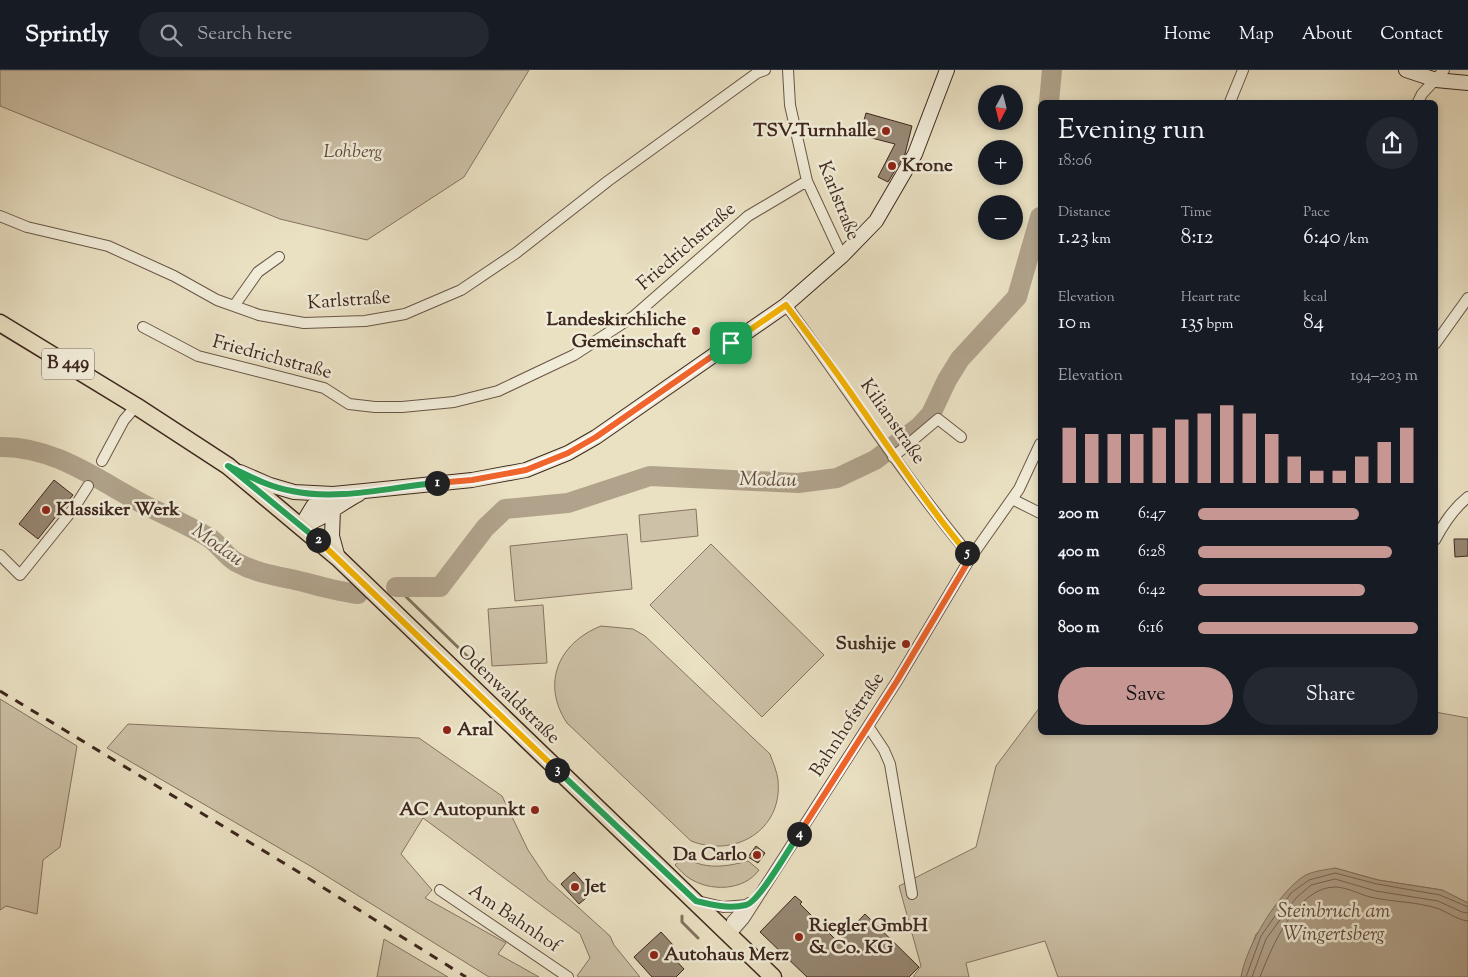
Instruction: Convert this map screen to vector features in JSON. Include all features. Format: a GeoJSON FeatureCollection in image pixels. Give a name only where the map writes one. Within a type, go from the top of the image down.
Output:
{"type":"FeatureCollection","features":[{"type":"Feature","properties":{"kind":"main road"},"geometry":{"type":"LineString","coordinates":[[228,466],[282,489],[333,494],[495,477],[526,470],[549,461],[596,437],[786,305],[842,256],[876,221],[915,154],[947,70]]}},
{"type":"Feature","properties":{"kind":"main road"},"geometry":{"type":"LineString","coordinates":[[1406,70],[1440,75],[1468,83]]}},
{"type":"Feature","properties":{"kind":"main road","name":"B 449"},"geometry":{"type":"LineString","coordinates":[[0,323],[136,406],[228,466],[301,526]]}},
{"type":"Feature","properties":{"kind":"main road"},"geometry":{"type":"LineString","coordinates":[[301,526],[320,520],[333,509],[364,491]]}},
{"type":"Feature","properties":{"kind":"main road"},"geometry":{"type":"LineString","coordinates":[[301,526],[313,506],[333,494]]}},
{"type":"Feature","properties":{"kind":"main road"},"geometry":{"type":"LineString","coordinates":[[333,509],[332,536],[338,558]]}},
{"type":"Feature","properties":{"kind":"main road","name":"Odenwaldstraße"},"geometry":{"type":"LineString","coordinates":[[301,526],[338,558],[773,977]]}},
{"type":"Feature","properties":{"kind":"street","name":"Karlstraße"},"geometry":{"type":"LineString","coordinates":[[0,216],[27,227],[108,246],[174,276],[218,300],[259,315],[304,323],[365,321],[404,314],[461,290],[516,254],[608,181],[757,73],[765,70]]}},
{"type":"Feature","properties":{"kind":"street","name":"Karlstraße"},"geometry":{"type":"LineString","coordinates":[[788,70],[790,105],[806,181],[842,256]]}},
{"type":"Feature","properties":{"kind":"street"},"geometry":{"type":"LineString","coordinates":[[1231,100],[1243,70]]}},
{"type":"Feature","properties":{"kind":"street"},"geometry":{"type":"LineString","coordinates":[[1419,100],[1422,94],[1440,75]]}},
{"type":"Feature","properties":{"kind":"street","name":"Friedrichstraße"},"geometry":{"type":"LineString","coordinates":[[143,327],[198,356],[324,388],[349,404],[375,407],[402,407],[454,402],[498,392],[574,355],[634,316],[748,216],[806,181]]}},
{"type":"Feature","properties":{"kind":"street"},"geometry":{"type":"LineString","coordinates":[[234,306],[258,272],[279,257]]}},
{"type":"Feature","properties":{"kind":"street"},"geometry":{"type":"LineString","coordinates":[[1438,340],[1468,299]]}},
{"type":"Feature","properties":{"kind":"street","name":"Kilianstraße"},"geometry":{"type":"LineString","coordinates":[[786,305],[850,392],[893,457],[936,516],[971,557]]}},
{"type":"Feature","properties":{"kind":"street"},"geometry":{"type":"LineString","coordinates":[[102,461],[124,420],[136,406]]}},
{"type":"Feature","properties":{"kind":"street"},"geometry":{"type":"LineString","coordinates":[[893,457],[938,419],[961,437]]}},
{"type":"Feature","properties":{"kind":"street","name":"Bahnhofstraße"},"geometry":{"type":"LineString","coordinates":[[730,935],[744,919],[868,726],[971,557],[1012,500],[1038,448]]}},
{"type":"Feature","properties":{"kind":"street"},"geometry":{"type":"LineString","coordinates":[[0,555],[20,575],[74,508],[88,486]]}},
{"type":"Feature","properties":{"kind":"street"},"geometry":{"type":"LineString","coordinates":[[1438,534],[1458,504],[1468,497]]}},
{"type":"Feature","properties":{"kind":"street"},"geometry":{"type":"LineString","coordinates":[[1012,500],[1038,512]]}},
{"type":"Feature","properties":{"kind":"street"},"geometry":{"type":"LineString","coordinates":[[868,726],[884,750],[890,764],[912,894]]}},
{"type":"Feature","properties":{"kind":"street","name":"Am Bahnhof"},"geometry":{"type":"LineString","coordinates":[[440,890],[568,977]]}},
{"type":"Feature","properties":{"kind":"street","name":"Bahnhofstraße"},"geometry":{"type":"LineString","coordinates":[[730,935],[732,921],[759,894]]}},
{"type":"Feature","properties":{"kind":"street"},"geometry":{"type":"LineString","coordinates":[[696,901],[723,907],[747,905]]}},
{"type":"Feature","properties":{"kind":"green space","name":"Lohberg"},"geometry":{"type":"Polygon","coordinates":[[[0,70],[529,70],[464,177],[367,240],[280,219],[0,106],[0,70]]]}},
{"type":"Feature","properties":{"kind":"green space"},"geometry":{"type":"Polygon","coordinates":[[[696,509],[698,536],[641,542],[639,515],[696,509]]]}},
{"type":"Feature","properties":{"kind":"green space"},"geometry":{"type":"Polygon","coordinates":[[[627,534],[632,589],[515,601],[510,546],[627,534]]]}},
{"type":"Feature","properties":{"kind":"green space"},"geometry":{"type":"Polygon","coordinates":[[[711,544],[824,655],[762,717],[650,605],[711,544]]]}},
{"type":"Feature","properties":{"kind":"green space"},"geometry":{"type":"Polygon","coordinates":[[[543,605],[547,663],[492,666],[488,609],[543,605]]]}},
{"type":"Feature","properties":{"kind":"green space"},"geometry":{"type":"Polygon","coordinates":[[[601,626],[633,629],[645,636],[770,754],[778,780],[777,798],[773,813],[764,826],[752,836],[739,843],[723,846],[691,841],[567,723],[559,708],[555,694],[558,666],[564,654],[574,643],[586,633],[601,626]]]}},
{"type":"Feature","properties":{"kind":"green space"},"geometry":{"type":"Polygon","coordinates":[[[0,699],[77,746],[60,847],[43,860],[37,914],[6,906],[0,910],[0,699]]]}},
{"type":"Feature","properties":{"kind":"green space"},"geometry":{"type":"Polygon","coordinates":[[[1038,710],[1038,735],[1438,735],[1438,713],[1468,718],[1468,903],[1442,890],[1378,880],[1335,868],[1256,934],[1241,977],[1058,977],[1045,941],[966,963],[969,977],[913,977],[921,966],[899,886],[976,847],[996,766],[1038,710]]]}},
{"type":"Feature","properties":{"kind":"green space"},"geometry":{"type":"Polygon","coordinates":[[[128,724],[419,738],[502,796],[528,850],[548,880],[610,936],[614,945],[640,977],[577,976],[590,958],[580,934],[423,818],[401,854],[432,890],[425,898],[506,943],[498,954],[539,977],[489,977],[312,867],[107,748],[128,724]]]}},
{"type":"Feature","properties":{"kind":"green space"},"geometry":{"type":"Polygon","coordinates":[[[684,857],[707,866],[731,865],[748,861],[759,870],[753,877],[736,885],[726,887],[707,886],[689,878],[675,865],[684,857]]]}},
{"type":"Feature","properties":{"kind":"green space"},"geometry":{"type":"Polygon","coordinates":[[[384,939],[448,977],[377,977],[384,939]]]}},
{"type":"Feature","properties":{"kind":"water","name":"Steinbruch am Wingertsberg"},"geometry":{"type":"Polygon","coordinates":[[[1335,868],[1378,880],[1442,890],[1468,903],[1468,977],[1241,977],[1244,964],[1256,936],[1284,895],[1307,874],[1335,868]]]}},
{"type":"Feature","properties":{"kind":"building","name":"TSV-Turnhalle"},"geometry":{"type":"Polygon","coordinates":[[[866,113],[912,126],[905,154],[888,182],[878,177],[895,144],[860,135],[866,113]]]}},
{"type":"Feature","properties":{"kind":"building","name":"Klassiker Werk"},"geometry":{"type":"Polygon","coordinates":[[[54,480],[73,495],[38,539],[19,524],[54,480]]]}},
{"type":"Feature","properties":{"kind":"building"},"geometry":{"type":"Polygon","coordinates":[[[1454,539],[1468,539],[1468,556],[1455,557],[1454,539]]]}},
{"type":"Feature","properties":{"kind":"building","name":"Da Carlo"},"geometry":{"type":"Polygon","coordinates":[[[756,846],[765,853],[758,863],[748,857],[756,846]]]}},
{"type":"Feature","properties":{"kind":"building","name":"Jet"},"geometry":{"type":"Polygon","coordinates":[[[574,872],[592,893],[579,904],[561,884],[574,872]]]}},
{"type":"Feature","properties":{"kind":"building","name":"Riegler GmbH & Co. KG"},"geometry":{"type":"Polygon","coordinates":[[[795,896],[802,902],[800,904],[838,942],[865,914],[919,967],[909,977],[807,977],[760,932],[795,896]]]}},
{"type":"Feature","properties":{"kind":"building","name":"Autohaus Merz"},"geometry":{"type":"Polygon","coordinates":[[[661,932],[674,946],[668,952],[684,969],[676,977],[652,977],[634,957],[661,932]]]}},
{"type":"Feature","properties":{"kind":"waterway","name":"Modau"},"geometry":{"type":"LineString","coordinates":[[1049,100],[1052,70]]}},
{"type":"Feature","properties":{"kind":"waterway","name":"Modau"},"geometry":{"type":"LineString","coordinates":[[396,587],[440,587],[485,528],[505,509],[568,503],[650,476],[798,483],[837,478],[875,460],[919,427],[931,414],[947,380],[960,359],[1017,297],[1038,224]]}},
{"type":"Feature","properties":{"kind":"waterway","name":"Modau"},"geometry":{"type":"LineString","coordinates":[[0,447],[20,448],[39,452],[75,466],[143,504],[203,534],[233,560],[249,568],[358,594]]}},
{"type":"Feature","properties":{"kind":"waterway"},"geometry":{"type":"LineString","coordinates":[[396,587],[468,657]]}},
{"type":"Feature","properties":{"kind":"waterway"},"geometry":{"type":"LineString","coordinates":[[682,916],[682,922],[698,938]]}},
{"type":"Feature","properties":{"kind":"railway"},"geometry":{"type":"LineString","coordinates":[[0,691],[292,868],[466,977]]}},
{"type":"Feature","properties":{"kind":"place","name":"TSV-Turnhalle"},"geometry":{"type":"Point","coordinates":[886,131]}},
{"type":"Feature","properties":{"kind":"place","name":"Krone"},"geometry":{"type":"Point","coordinates":[892,166]}},
{"type":"Feature","properties":{"kind":"place","name":"Landeskirchliche Gemeinschaft"},"geometry":{"type":"Point","coordinates":[696,331]}},
{"type":"Feature","properties":{"kind":"place","name":"Klassiker Werk"},"geometry":{"type":"Point","coordinates":[46,510]}},
{"type":"Feature","properties":{"kind":"place","name":"Sushije"},"geometry":{"type":"Point","coordinates":[906,644]}},
{"type":"Feature","properties":{"kind":"place","name":"Aral"},"geometry":{"type":"Point","coordinates":[447,730]}},
{"type":"Feature","properties":{"kind":"place","name":"AC Autopunkt"},"geometry":{"type":"Point","coordinates":[535,810]}},
{"type":"Feature","properties":{"kind":"place","name":"Da Carlo"},"geometry":{"type":"Point","coordinates":[757,855]}},
{"type":"Feature","properties":{"kind":"place","name":"Jet"},"geometry":{"type":"Point","coordinates":[575,887]}},
{"type":"Feature","properties":{"kind":"place","name":"Riegler GmbH & Co. KG"},"geometry":{"type":"Point","coordinates":[799,937]}},
{"type":"Feature","properties":{"kind":"place","name":"Autohaus Merz"},"geometry":{"type":"Point","coordinates":[654,955]}},
{"type":"Feature","properties":{"kind":"route"},"geometry":{"type":"LineString","coordinates":[[786,305],[850,392],[893,457],[936,516],[971,557],[897,681],[759,894],[747,905],[723,907],[696,901],[606,818],[338,558],[228,466],[282,489],[294,492],[333,494],[472,480],[526,470],[568,453],[596,437],[731,343],[786,305]]}}]}
